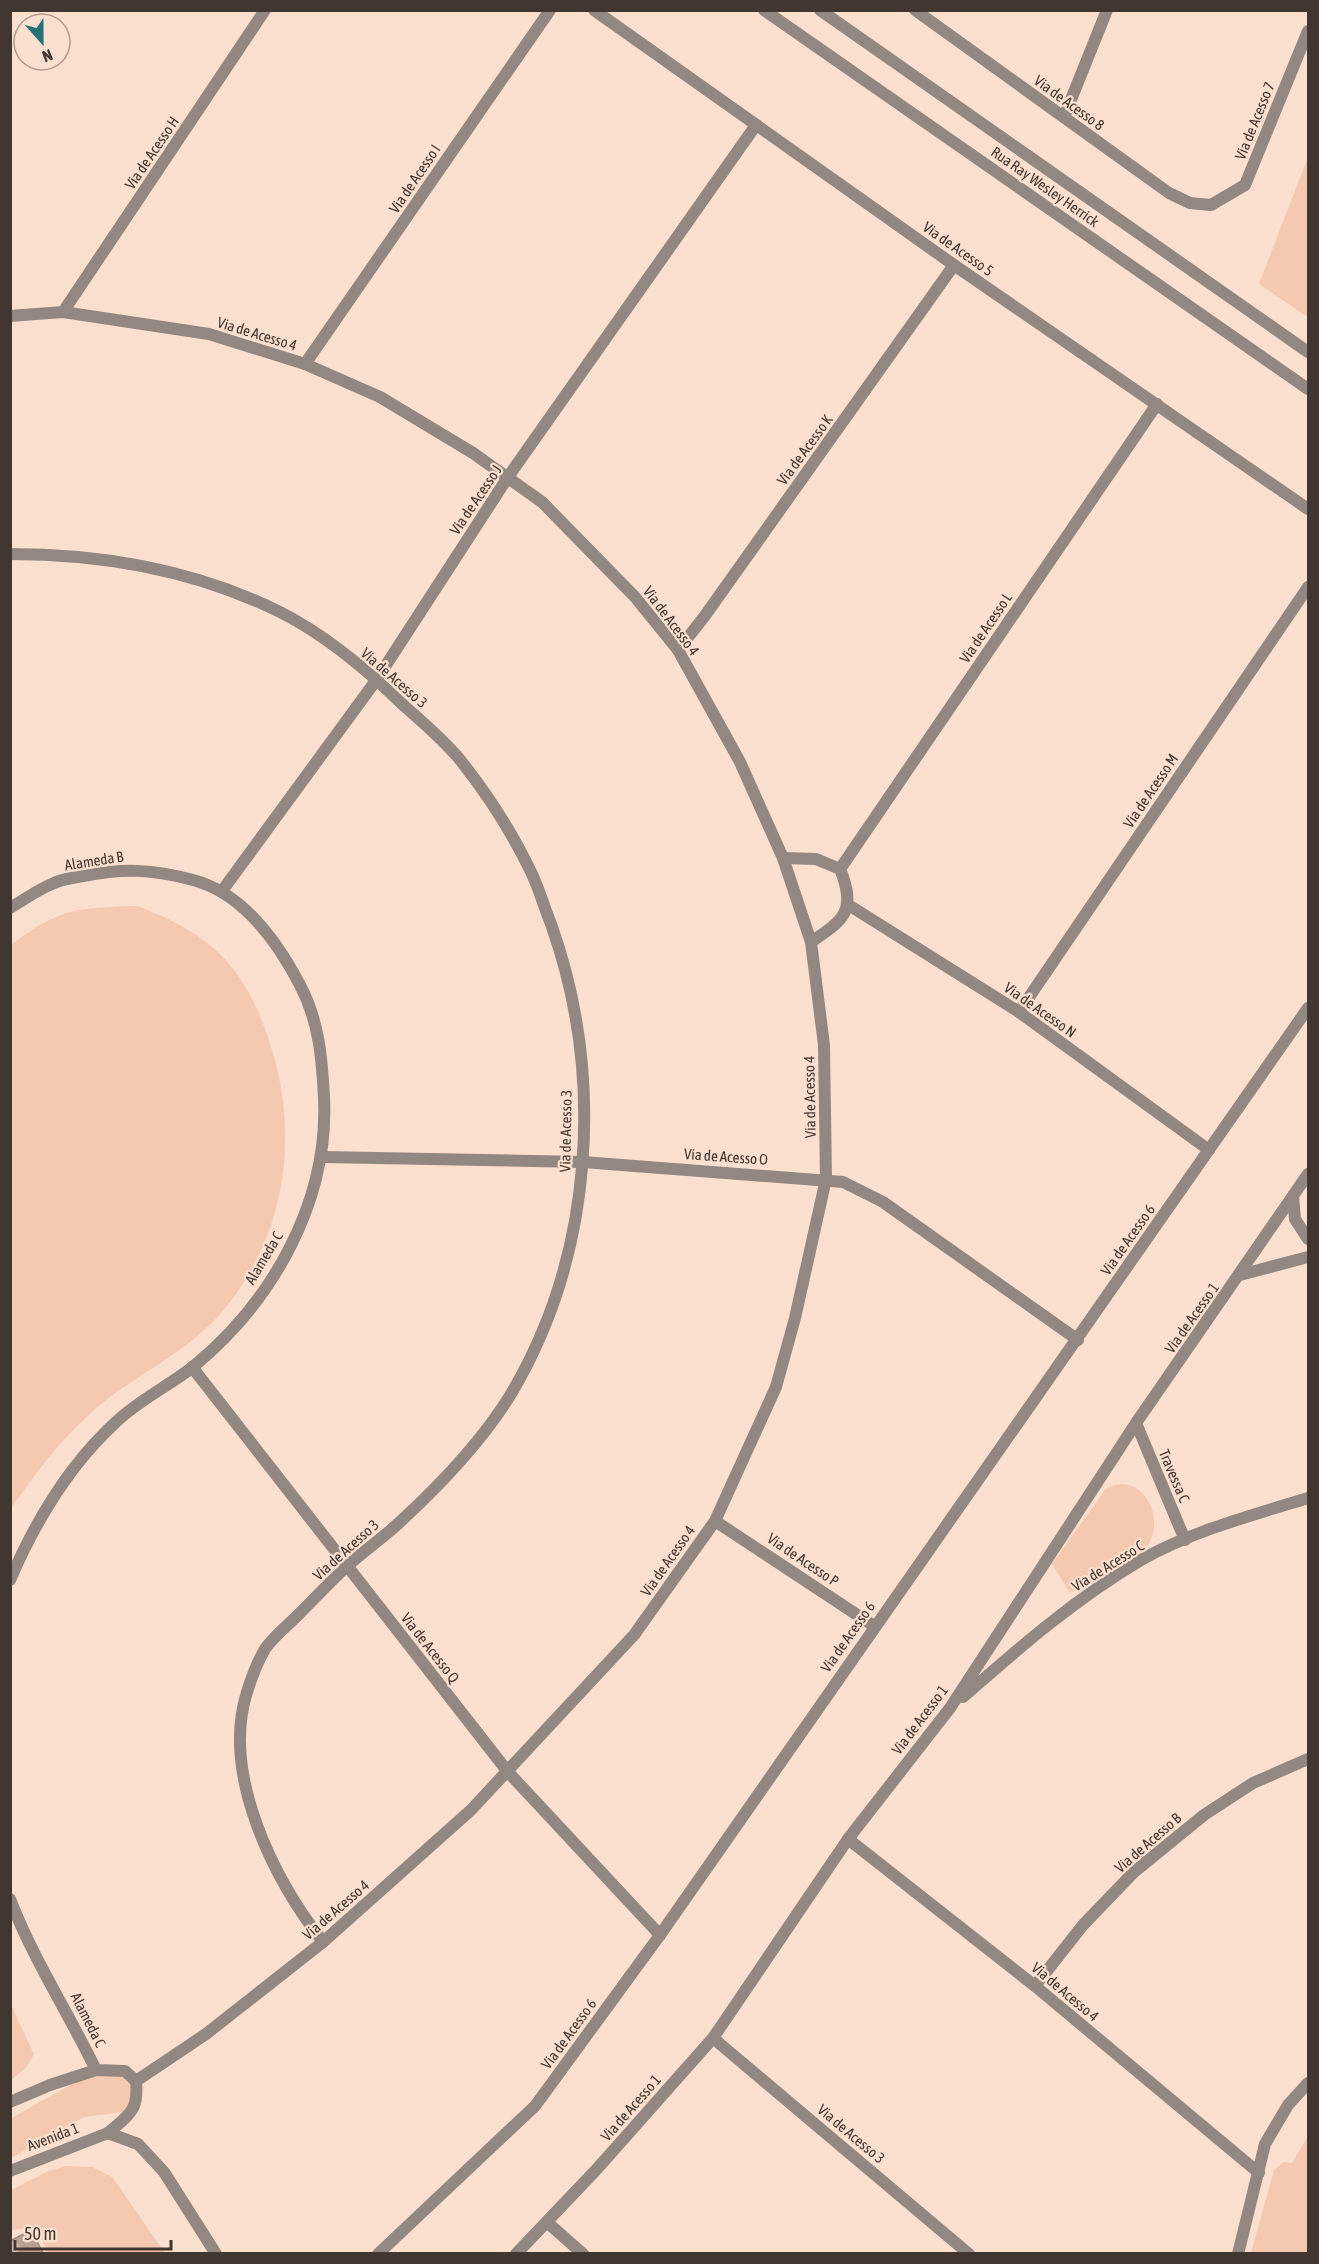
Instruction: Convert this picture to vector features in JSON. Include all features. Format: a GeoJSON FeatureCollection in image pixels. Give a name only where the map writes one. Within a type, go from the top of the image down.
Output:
{"type":"FeatureCollection","features":[{"type":"Feature","properties":{"kind":"street","name":"Via de Acesso H"},"geometry":{"type":"LineString","coordinates":[[63,312],[265,10]]}},
{"type":"Feature","properties":{"kind":"street","name":"Via de Acesso I"},"geometry":{"type":"LineString","coordinates":[[305,364],[550,10]]}},
{"type":"Feature","properties":{"kind":"street","name":"Via de Acesso 5"},"geometry":{"type":"LineString","coordinates":[[594,10],[954,265],[1308,509]]}},
{"type":"Feature","properties":{"kind":"street","name":"Rua Ray Wesley Herrick"},"geometry":{"type":"LineString","coordinates":[[764,10],[1308,388]]}},
{"type":"Feature","properties":{"kind":"street","name":"Rua Ray Wesley Herrick"},"geometry":{"type":"LineString","coordinates":[[819,10],[1308,351]]}},
{"type":"Feature","properties":{"kind":"street","name":"Via de Acesso 8"},"geometry":{"type":"LineString","coordinates":[[915,10],[1169,193],[1190,203],[1211,206]]}},
{"type":"Feature","properties":{"kind":"street"},"geometry":{"type":"LineString","coordinates":[[1064,117],[1107,10]]}},
{"type":"Feature","properties":{"kind":"street","name":"Via de Acesso 7"},"geometry":{"type":"LineString","coordinates":[[1211,206],[1245,185],[1308,31]]}},
{"type":"Feature","properties":{"kind":"street","name":"Via de Acesso J"},"geometry":{"type":"LineString","coordinates":[[222,891],[377,679],[508,477],[756,125]]}},
{"type":"Feature","properties":{"kind":"street","name":"Via de Acesso K"},"geometry":{"type":"LineString","coordinates":[[678,650],[705,617],[954,265]]}},
{"type":"Feature","properties":{"kind":"street","name":"Via de Acesso 4"},"geometry":{"type":"LineString","coordinates":[[10,316],[63,312],[209,334],[305,364],[380,397],[473,453],[542,502],[635,597],[678,650],[740,762],[783,858],[811,942],[824,1046],[826,1179],[795,1318],[776,1387],[716,1521],[634,1635],[471,1810],[323,1942],[206,2034],[136,2081]]}},
{"type":"Feature","properties":{"kind":"street","name":"Via de Acesso L"},"geometry":{"type":"LineString","coordinates":[[840,868],[1157,404]]}},
{"type":"Feature","properties":{"kind":"street","name":"Via de Acesso 3"},"geometry":{"type":"LineString","coordinates":[[10,554],[66,554],[138,564],[198,578],[286,615],[377,679],[459,758],[498,815],[532,873],[558,944],[576,1009],[584,1124],[583,1162],[570,1246],[546,1323],[510,1395],[463,1458],[403,1519],[347,1566],[266,1648],[246,1693],[240,1734],[243,1780],[258,1830],[305,1919],[323,1942]]}},
{"type":"Feature","properties":{"kind":"street","name":"Via de Acesso M"},"geometry":{"type":"LineString","coordinates":[[1019,1012],[1308,587]]}},
{"type":"Feature","properties":{"kind":"street"},"geometry":{"type":"LineString","coordinates":[[783,858],[816,859],[840,868],[847,886],[848,904],[841,922],[811,942]]}},
{"type":"Feature","properties":{"kind":"street","name":"Alameda B"},"geometry":{"type":"LineString","coordinates":[[10,908],[54,883],[116,869],[157,871],[205,883],[222,891]]}},
{"type":"Feature","properties":{"kind":"street","name":"Alameda C"},"geometry":{"type":"LineString","coordinates":[[10,1580],[22,1552],[58,1490],[85,1455],[117,1420],[192,1367],[246,1314],[291,1248],[314,1188],[323,1157],[326,1129],[319,1032],[305,994],[285,957],[260,924],[222,891]]}},
{"type":"Feature","properties":{"kind":"street","name":"Via de Acesso N"},"geometry":{"type":"LineString","coordinates":[[848,904],[1019,1012],[1209,1150]]}},
{"type":"Feature","properties":{"kind":"street","name":"Via de Acesso 6"},"geometry":{"type":"LineString","coordinates":[[378,2253],[535,2106],[660,1935],[1308,1008]]}},
{"type":"Feature","properties":{"kind":"street","name":"Via de Acesso O"},"geometry":{"type":"LineString","coordinates":[[323,1157],[583,1162],[826,1179],[853,1185],[883,1202],[1078,1340]]}},
{"type":"Feature","properties":{"kind":"street","name":"Via de Acesso 1"},"geometry":{"type":"LineString","coordinates":[[516,2253],[548,2223],[713,2038],[848,1839],[950,1708],[1136,1423],[1308,1174]]}},
{"type":"Feature","properties":{"kind":"street"},"geometry":{"type":"LineString","coordinates":[[1293,1196],[1295,1219],[1308,1239]]}},
{"type":"Feature","properties":{"kind":"street"},"geometry":{"type":"LineString","coordinates":[[1240,1275],[1308,1257]]}},
{"type":"Feature","properties":{"kind":"street","name":"Via de Acesso Q"},"geometry":{"type":"LineString","coordinates":[[192,1367],[508,1772],[660,1935]]}},
{"type":"Feature","properties":{"kind":"street","name":"Travessa C"},"geometry":{"type":"LineString","coordinates":[[1136,1423],[1185,1540]]}},
{"type":"Feature","properties":{"kind":"street","name":"Via de Acesso C"},"geometry":{"type":"LineString","coordinates":[[950,1708],[1043,1626],[1142,1560],[1185,1540],[1308,1498]]}},
{"type":"Feature","properties":{"kind":"street","name":"Via de Acesso P"},"geometry":{"type":"LineString","coordinates":[[716,1521],[874,1626]]}},
{"type":"Feature","properties":{"kind":"street","name":"Via de Acesso B"},"geometry":{"type":"LineString","coordinates":[[1035,1986],[1083,1925],[1134,1872],[1204,1815],[1243,1790],[1308,1759]]}},
{"type":"Feature","properties":{"kind":"street","name":"Via de Acesso 4"},"geometry":{"type":"LineString","coordinates":[[848,1839],[1035,1986],[1259,2173]]}},
{"type":"Feature","properties":{"kind":"street","name":"Alameda C"},"geometry":{"type":"LineString","coordinates":[[10,1899],[23,1933],[96,2070],[125,2071],[136,2081]]}},
{"type":"Feature","properties":{"kind":"street","name":"Via de Acesso 3"},"geometry":{"type":"LineString","coordinates":[[713,2038],[969,2253]]}},
{"type":"Feature","properties":{"kind":"street"},"geometry":{"type":"LineString","coordinates":[[10,2102],[50,2085],[96,2070]]}},
{"type":"Feature","properties":{"kind":"street"},"geometry":{"type":"LineString","coordinates":[[136,2081],[138,2095],[134,2111],[108,2133],[138,2144],[164,2172],[216,2253]]}},
{"type":"Feature","properties":{"kind":"street"},"geometry":{"type":"LineString","coordinates":[[1238,2253],[1265,2144],[1288,2105],[1308,2083]]}},
{"type":"Feature","properties":{"kind":"street","name":"Avenida 1"},"geometry":{"type":"LineString","coordinates":[[10,2171],[108,2133]]}},
{"type":"Feature","properties":{"kind":"street"},"geometry":{"type":"LineString","coordinates":[[548,2223],[583,2253]]}},
{"type":"Feature","properties":{"kind":"shaded area"},"geometry":{"type":"Polygon","coordinates":[[[1308,157],[1308,317],[1259,284],[1308,157]]]}},
{"type":"Feature","properties":{"kind":"shaded area"},"geometry":{"type":"Polygon","coordinates":[[[137,906],[187,929],[206,942],[224,958],[251,996],[271,1047],[280,1082],[285,1152],[281,1186],[273,1219],[260,1252],[243,1283],[222,1312],[183,1347],[110,1397],[82,1421],[44,1463],[11,1509],[11,945],[43,924],[70,912],[83,909],[137,906]]]}},
{"type":"Feature","properties":{"kind":"shaded area"},"geometry":{"type":"Polygon","coordinates":[[[1124,1484],[1141,1492],[1152,1509],[1154,1528],[1152,1537],[1147,1546],[1070,1593],[1052,1564],[1105,1490],[1114,1485],[1124,1484]]]}},
{"type":"Feature","properties":{"kind":"shaded area"},"geometry":{"type":"Polygon","coordinates":[[[10,2003],[34,2054],[26,2068],[11,2080],[10,2003]]]}},
{"type":"Feature","properties":{"kind":"shaded area"},"geometry":{"type":"Polygon","coordinates":[[[120,2074],[134,2085],[127,2109],[122,2112],[84,2117],[11,2158],[10,2119],[72,2084],[93,2075],[120,2074]]]}},
{"type":"Feature","properties":{"kind":"shaded area"},"geometry":{"type":"Polygon","coordinates":[[[1308,2136],[1308,2253],[1251,2253],[1274,2170],[1284,2162],[1292,2163],[1308,2136]]]}},
{"type":"Feature","properties":{"kind":"shaded area"},"geometry":{"type":"Polygon","coordinates":[[[66,2166],[92,2167],[112,2177],[165,2253],[49,2253],[35,2227],[11,2230],[11,2190],[49,2171],[66,2166]]]}},
{"type":"Feature","properties":{"kind":"building"},"geometry":{"type":"Polygon","coordinates":[[[31,2230],[43,2253],[10,2253],[10,2241],[31,2230]]]}},
{"type":"Feature","properties":{"kind":"tunnel"},"geometry":{"type":"LineString","coordinates":[[10,2242],[16,2254]]}}]}
